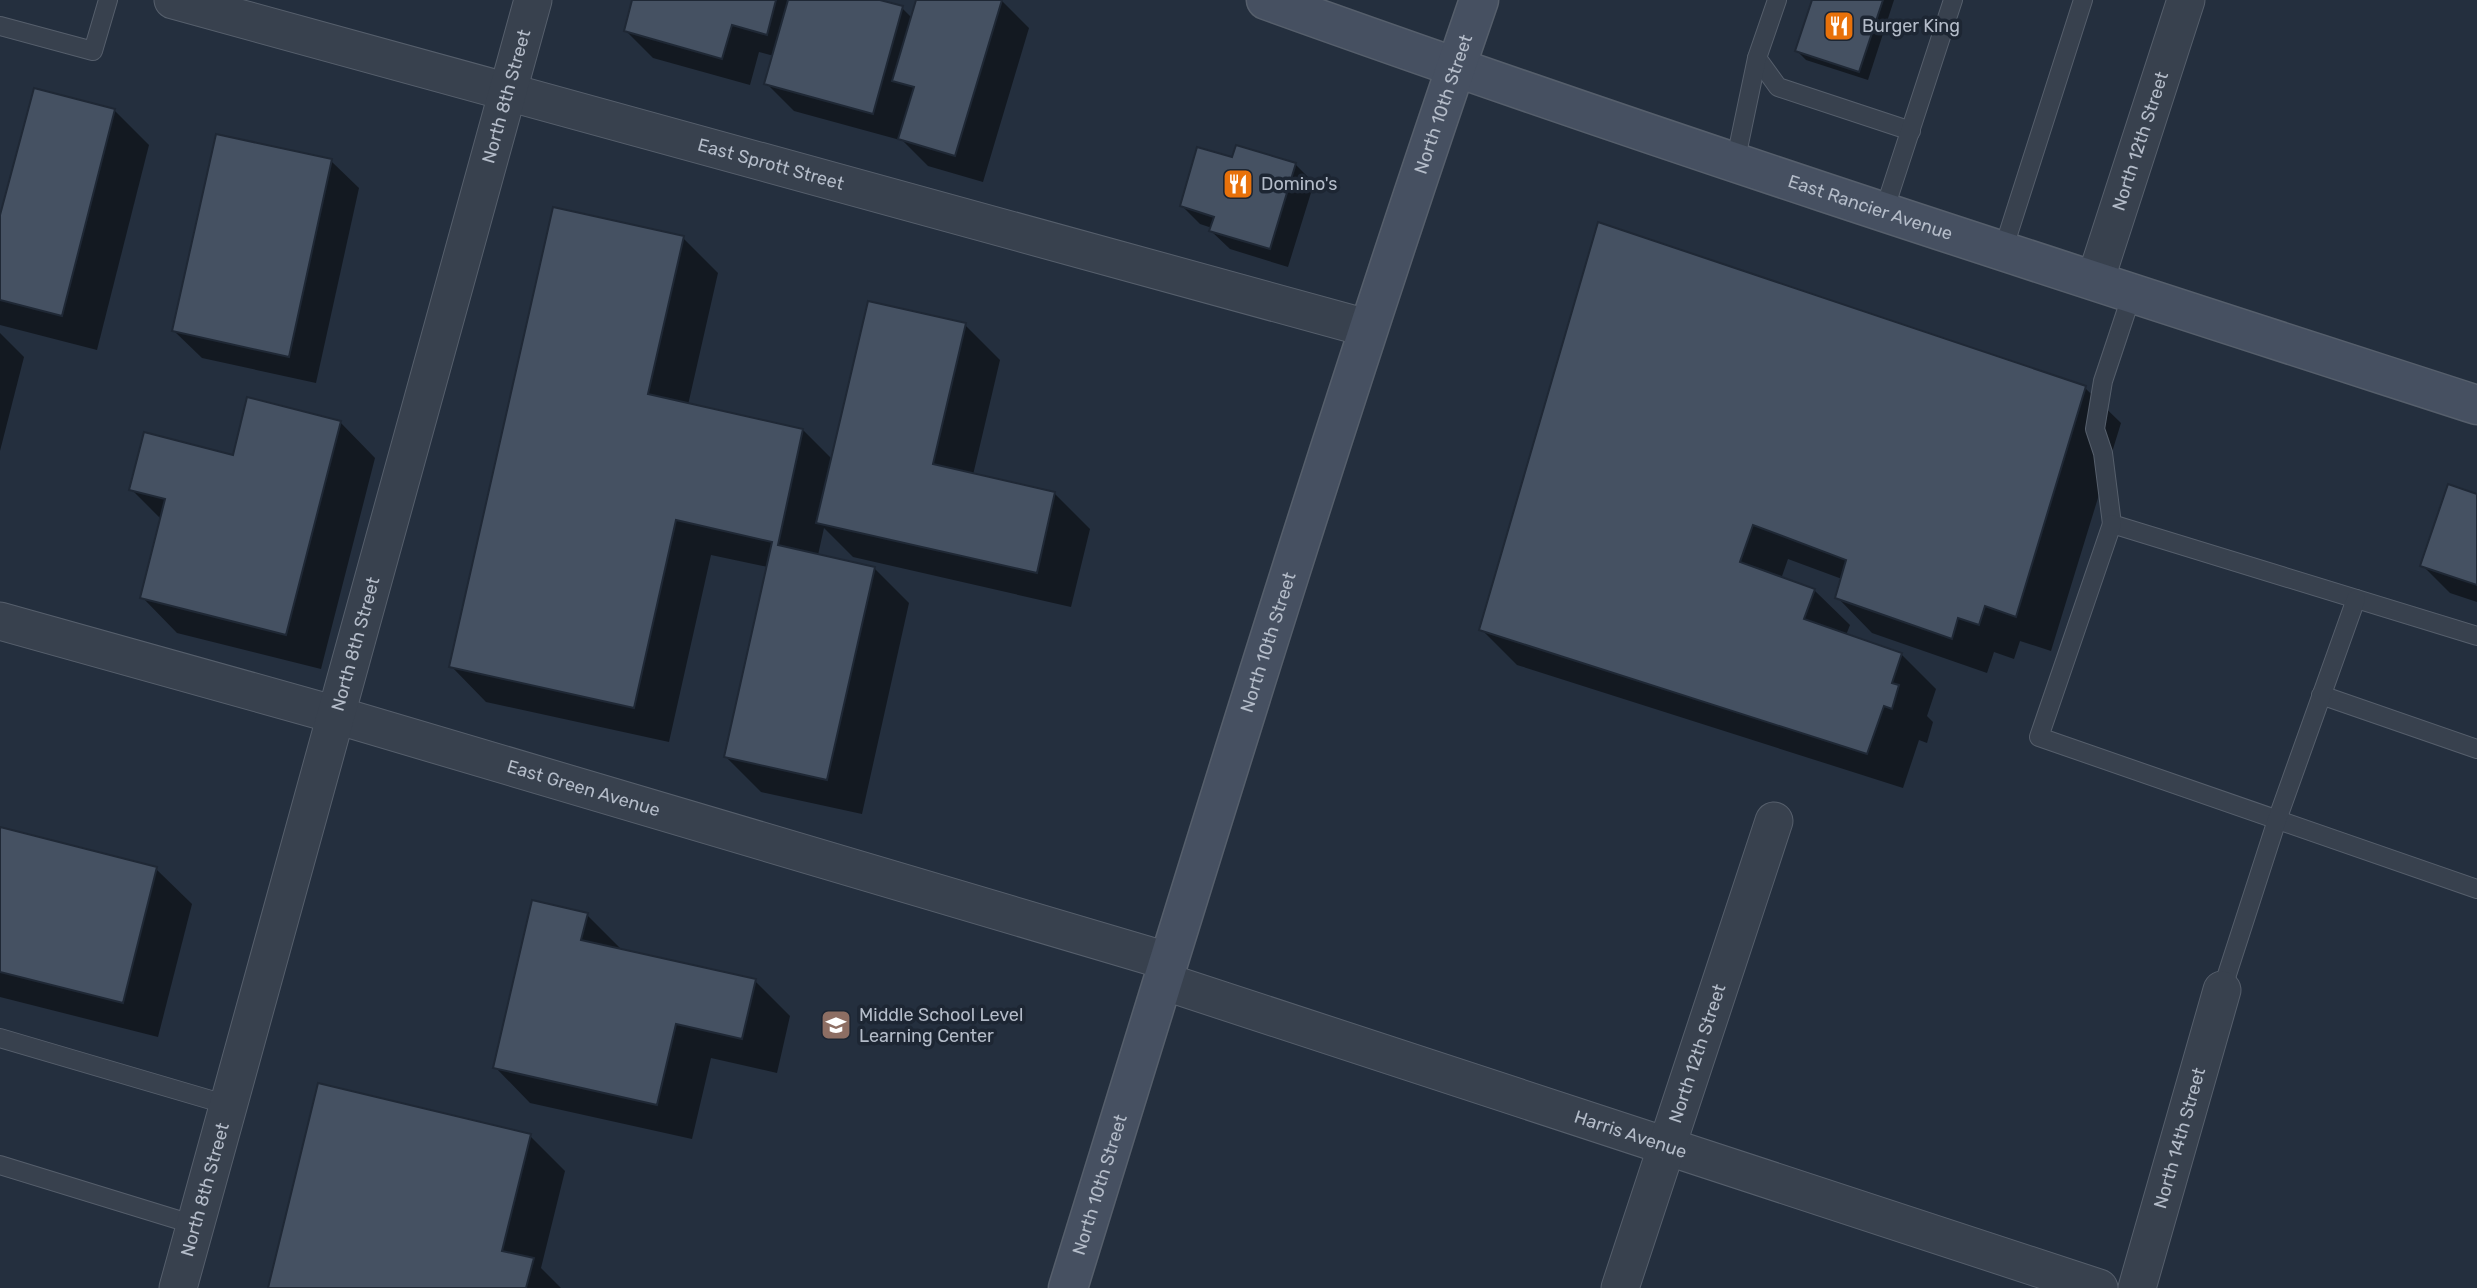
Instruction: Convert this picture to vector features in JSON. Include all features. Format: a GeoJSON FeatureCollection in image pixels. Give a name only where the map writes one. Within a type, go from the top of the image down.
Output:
{"type":"FeatureCollection","features":[{"type":"Feature","properties":{"kind":"street","name":"East Sprott Street"},"geometry":{"type":"LineString","coordinates":[[173,0],[1367,328]]}},
{"type":"Feature","properties":{"kind":"street","name":"North 8th Street"},"geometry":{"type":"LineString","coordinates":[[178,1288],[533,0]]}},
{"type":"Feature","properties":{"kind":"street","name":"East Rancier Avenue"},"geometry":{"type":"LineString","coordinates":[[1266,0],[1735,163],[2477,405]]}},
{"type":"Feature","properties":{"kind":"street","name":"North 10th Street"},"geometry":{"type":"LineString","coordinates":[[1068,1288],[1367,328],[1479,0]]}},
{"type":"Feature","properties":{"kind":"street","name":"North 12th Street"},"geometry":{"type":"LineString","coordinates":[[2095,281],[2186,0]]}},
{"type":"Feature","properties":{"kind":"street","name":"East Green Avenue"},"geometry":{"type":"LineString","coordinates":[[0,621],[336,715],[1165,971]]}},
{"type":"Feature","properties":{"kind":"street","name":"North 12th Street"},"geometry":{"type":"LineString","coordinates":[[1620,1288],[1774,821]]}},
{"type":"Feature","properties":{"kind":"street","name":"Harris Avenue"},"geometry":{"type":"LineString","coordinates":[[1165,971],[1667,1148],[2099,1288]]}},
{"type":"Feature","properties":{"kind":"street","name":"North 14th Street"},"geometry":{"type":"LineString","coordinates":[[2137,1288],[2222,990]]}},
{"type":"Feature","properties":{"kind":"lane"},"geometry":{"type":"LineString","coordinates":[[0,26],[93,51],[108,0]]}},
{"type":"Feature","properties":{"kind":"lane"},"geometry":{"type":"LineString","coordinates":[[1735,163],[1757,58],[1777,0]]}},
{"type":"Feature","properties":{"kind":"lane"},"geometry":{"type":"LineString","coordinates":[[1884,211],[1952,0]]}},
{"type":"Feature","properties":{"kind":"lane"},"geometry":{"type":"LineString","coordinates":[[2003,250],[2083,0]]}},
{"type":"Feature","properties":{"kind":"lane"},"geometry":{"type":"LineString","coordinates":[[1757,58],[1778,87],[1911,131]]}},
{"type":"Feature","properties":{"kind":"lane"},"geometry":{"type":"LineString","coordinates":[[2132,293],[2103,381],[2095,429],[2104,453],[2112,524],[2039,737],[2477,889]]}},
{"type":"Feature","properties":{"kind":"lane"},"geometry":{"type":"LineString","coordinates":[[2112,524],[2477,636]]}},
{"type":"Feature","properties":{"kind":"lane"},"geometry":{"type":"LineString","coordinates":[[2222,990],[2277,820],[2356,599]]}},
{"type":"Feature","properties":{"kind":"lane"},"geometry":{"type":"LineString","coordinates":[[2321,695],[2477,749]]}},
{"type":"Feature","properties":{"kind":"lane"},"geometry":{"type":"LineString","coordinates":[[0,1038],[228,1105]]}},
{"type":"Feature","properties":{"kind":"lane"},"geometry":{"type":"LineString","coordinates":[[0,1165],[195,1225]]}},
{"type":"Feature","properties":{"kind":"building"},"geometry":{"type":"Polygon","coordinates":[[[632,0],[776,0],[767,35],[732,25],[722,59],[624,31],[632,0]]]}},
{"type":"Feature","properties":{"kind":"building"},"geometry":{"type":"Polygon","coordinates":[[[788,0],[880,0],[903,6],[873,114],[764,84],[788,0]]]}},
{"type":"Feature","properties":{"kind":"building"},"geometry":{"type":"Polygon","coordinates":[[[916,0],[1002,0],[955,156],[898,139],[914,87],[892,81],[916,0]]]}},
{"type":"Feature","properties":{"kind":"building","name":"Burger King"},"geometry":{"type":"Polygon","coordinates":[[[1812,0],[1883,0],[1859,72],[1795,51],[1812,0]]]}},
{"type":"Feature","properties":{"kind":"building"},"geometry":{"type":"Polygon","coordinates":[[[34,88],[115,109],[62,316],[0,300],[0,215],[34,88]]]}},
{"type":"Feature","properties":{"kind":"building"},"geometry":{"type":"Polygon","coordinates":[[[216,134],[332,159],[289,357],[172,331],[216,134]]]}},
{"type":"Feature","properties":{"kind":"building","name":"Domino's"},"geometry":{"type":"Polygon","coordinates":[[[1236,145],[1296,163],[1270,249],[1209,231],[1214,217],[1180,206],[1197,147],[1232,157],[1236,145]]]}},
{"type":"Feature","properties":{"kind":"building"},"geometry":{"type":"Polygon","coordinates":[[[553,207],[684,236],[648,394],[803,429],[778,545],[875,567],[827,780],[724,757],[772,542],[676,520],[634,708],[449,667],[553,207]]]}},
{"type":"Feature","properties":{"kind":"building"},"geometry":{"type":"Polygon","coordinates":[[[1598,222],[2086,386],[2016,617],[1985,606],[1979,625],[1958,618],[1952,639],[1835,598],[1846,560],[1753,525],[1740,562],[1815,589],[1804,619],[1902,653],[1892,683],[1899,685],[1892,709],[1884,706],[1867,754],[1479,630],[1598,222]]]}},
{"type":"Feature","properties":{"kind":"building"},"geometry":{"type":"Polygon","coordinates":[[[868,301],[966,323],[933,464],[1055,492],[1037,573],[816,523],[868,301]]]}},
{"type":"Feature","properties":{"kind":"building"},"geometry":{"type":"Polygon","coordinates":[[[247,397],[341,421],[286,635],[140,598],[165,499],[129,490],[144,432],[233,455],[247,397]]]}},
{"type":"Feature","properties":{"kind":"building"},"geometry":{"type":"Polygon","coordinates":[[[2448,484],[2477,494],[2477,585],[2420,566],[2448,484]]]}},
{"type":"Feature","properties":{"kind":"building"},"geometry":{"type":"Polygon","coordinates":[[[0,827],[157,867],[123,1003],[0,972],[0,827]]]}},
{"type":"Feature","properties":{"kind":"building"},"geometry":{"type":"Polygon","coordinates":[[[532,900],[588,913],[581,940],[756,979],[742,1039],[676,1024],[657,1105],[493,1068],[532,900]]]}},
{"type":"Feature","properties":{"kind":"building"},"geometry":{"type":"Polygon","coordinates":[[[318,1083],[531,1134],[502,1251],[534,1258],[526,1288],[268,1288],[318,1083]]]}},
{"type":"Feature","properties":{"kind":"place","name":"Burger King"},"geometry":{"type":"Point","coordinates":[1839,26]}},
{"type":"Feature","properties":{"kind":"place","name":"Domino's"},"geometry":{"type":"Point","coordinates":[1238,184]}},
{"type":"Feature","properties":{"kind":"place","name":"Middle School Level Learning Center"},"geometry":{"type":"Point","coordinates":[836,1025]}}]}
